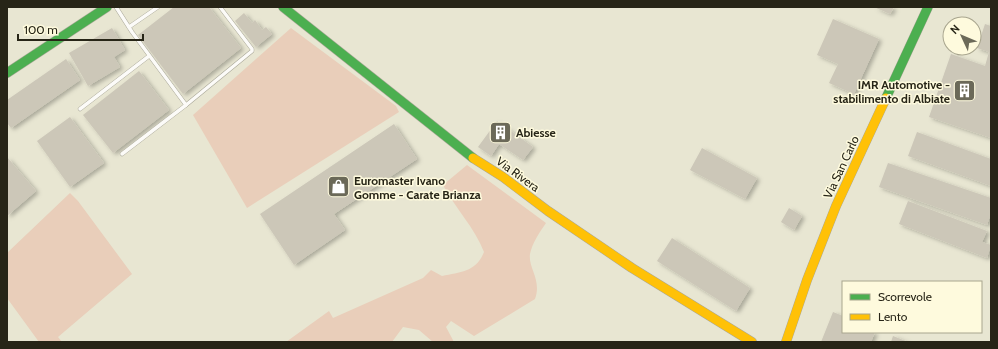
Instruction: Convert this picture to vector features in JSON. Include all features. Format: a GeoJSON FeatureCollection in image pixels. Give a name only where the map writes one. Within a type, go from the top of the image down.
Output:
{"type":"FeatureCollection","features":[{"type":"Feature","properties":{"kind":"street"},"geometry":{"type":"LineString","coordinates":[[7,72],[107,7]]}},
{"type":"Feature","properties":{"kind":"street","name":"Via Rivera"},"geometry":{"type":"LineString","coordinates":[[283,7],[369,74],[462,151],[503,177],[548,211],[632,268],[752,342]]}},
{"type":"Feature","properties":{"kind":"street","name":"Via San Carlo"},"geometry":{"type":"LineString","coordinates":[[786,342],[807,280],[836,206],[928,7]]}},
{"type":"Feature","properties":{"kind":"lane"},"geometry":{"type":"LineString","coordinates":[[116,7],[149,56],[186,105]]}},
{"type":"Feature","properties":{"kind":"lane"},"geometry":{"type":"LineString","coordinates":[[129,27],[158,7]]}},
{"type":"Feature","properties":{"kind":"lane"},"geometry":{"type":"LineString","coordinates":[[122,154],[186,105],[252,51],[220,7]]}},
{"type":"Feature","properties":{"kind":"lane"},"geometry":{"type":"LineString","coordinates":[[80,109],[149,56]]}},
{"type":"Feature","properties":{"kind":"shaded area"},"geometry":{"type":"Polygon","coordinates":[[[291,28],[396,106],[399,112],[247,208],[193,115],[291,28]]]}},
{"type":"Feature","properties":{"kind":"shaded area"},"geometry":{"type":"Polygon","coordinates":[[[467,165],[546,223],[534,242],[530,254],[537,286],[535,299],[474,336],[451,321],[446,327],[454,342],[433,342],[419,330],[403,327],[392,342],[286,342],[329,311],[333,318],[423,278],[431,270],[442,276],[467,270],[477,264],[484,252],[470,226],[443,185],[467,165]]]}},
{"type":"Feature","properties":{"kind":"shaded area"},"geometry":{"type":"Polygon","coordinates":[[[70,193],[78,201],[132,274],[58,337],[62,342],[39,342],[7,298],[7,253],[70,193]]]}},
{"type":"Feature","properties":{"kind":"building"},"geometry":{"type":"Polygon","coordinates":[[[174,7],[209,7],[241,48],[183,94],[138,35],[174,7]]]}},
{"type":"Feature","properties":{"kind":"building"},"geometry":{"type":"Polygon","coordinates":[[[874,7],[894,7],[890,14],[874,7]]]}},
{"type":"Feature","properties":{"kind":"building"},"geometry":{"type":"Polygon","coordinates":[[[244,13],[252,23],[255,20],[262,30],[266,27],[272,34],[256,47],[235,21],[244,13]]]}},
{"type":"Feature","properties":{"kind":"building"},"geometry":{"type":"Polygon","coordinates":[[[833,19],[879,39],[854,94],[829,83],[838,64],[817,55],[833,19]]]}},
{"type":"Feature","properties":{"kind":"building","name":"IMR Automotive - stabilimento di Albiate"},"geometry":{"type":"Polygon","coordinates":[[[985,24],[991,26],[991,138],[929,117],[950,56],[957,56],[985,66],[989,52],[982,50],[982,33],[985,24]]]}},
{"type":"Feature","properties":{"kind":"building"},"geometry":{"type":"Polygon","coordinates":[[[112,28],[125,50],[114,57],[120,67],[88,86],[69,53],[112,28]]]}},
{"type":"Feature","properties":{"kind":"building"},"geometry":{"type":"Polygon","coordinates":[[[66,59],[80,80],[11,128],[7,123],[7,100],[66,59]]]}},
{"type":"Feature","properties":{"kind":"building"},"geometry":{"type":"Polygon","coordinates":[[[139,71],[169,110],[113,153],[83,115],[139,71]]]}},
{"type":"Feature","properties":{"kind":"building"},"geometry":{"type":"Polygon","coordinates":[[[70,117],[104,163],[70,187],[37,141],[70,117]]]}},
{"type":"Feature","properties":{"kind":"building","name":"Abiesse"},"geometry":{"type":"Polygon","coordinates":[[[497,121],[533,147],[523,160],[499,144],[491,156],[478,147],[497,121]]]}},
{"type":"Feature","properties":{"kind":"building","name":"Euromaster Ivano Gomme - Carate Brianza"},"geometry":{"type":"Polygon","coordinates":[[[394,124],[417,159],[334,214],[345,230],[294,265],[260,214],[394,124]]]}},
{"type":"Feature","properties":{"kind":"building"},"geometry":{"type":"Polygon","coordinates":[[[917,132],[991,159],[991,186],[908,156],[917,132]]]}},
{"type":"Feature","properties":{"kind":"building"},"geometry":{"type":"Polygon","coordinates":[[[702,148],[757,178],[745,199],[690,170],[702,148]]]}},
{"type":"Feature","properties":{"kind":"building"},"geometry":{"type":"Polygon","coordinates":[[[7,157],[36,191],[7,216],[7,157]]]}},
{"type":"Feature","properties":{"kind":"building"},"geometry":{"type":"Polygon","coordinates":[[[888,163],[991,198],[991,213],[987,225],[879,187],[888,163]]]}},
{"type":"Feature","properties":{"kind":"building"},"geometry":{"type":"Polygon","coordinates":[[[908,201],[987,231],[982,242],[991,245],[987,258],[899,224],[908,201]]]}},
{"type":"Feature","properties":{"kind":"building"},"geometry":{"type":"Polygon","coordinates":[[[789,208],[802,216],[794,230],[781,222],[789,208]]]}},
{"type":"Feature","properties":{"kind":"building"},"geometry":{"type":"Polygon","coordinates":[[[672,238],[750,288],[736,311],[657,261],[672,238]]]}},
{"type":"Feature","properties":{"kind":"building"},"geometry":{"type":"Polygon","coordinates":[[[833,312],[842,316],[842,333],[875,333],[871,342],[821,342],[833,312]]]}},
{"type":"Feature","properties":{"kind":"building"},"geometry":{"type":"Polygon","coordinates":[[[893,336],[908,342],[891,342],[893,336]]]}},
{"type":"Feature","properties":{"kind":"traffic: fast"},"geometry":{"type":"LineString","coordinates":[[7,73],[107,7]]}},
{"type":"Feature","properties":{"kind":"traffic: fast"},"geometry":{"type":"LineString","coordinates":[[283,7],[473,158]]}},
{"type":"Feature","properties":{"kind":"traffic: fast"},"geometry":{"type":"LineString","coordinates":[[886,98],[928,7]]}},
{"type":"Feature","properties":{"kind":"traffic: slow"},"geometry":{"type":"LineString","coordinates":[[786,342],[807,280],[836,206],[886,98]]}},
{"type":"Feature","properties":{"kind":"traffic: slow"},"geometry":{"type":"LineString","coordinates":[[473,158],[503,177],[548,211],[632,268],[752,342]]}},
{"type":"Feature","properties":{"kind":"place","name":"IMR Automotive - stabilimento di Albiate"},"geometry":{"type":"Point","coordinates":[965,91]}},
{"type":"Feature","properties":{"kind":"place","name":"Abiesse"},"geometry":{"type":"Point","coordinates":[501,132]}},
{"type":"Feature","properties":{"kind":"place","name":"Euromaster Ivano Gomme - Carate Brianza"},"geometry":{"type":"Point","coordinates":[339,187]}}]}
